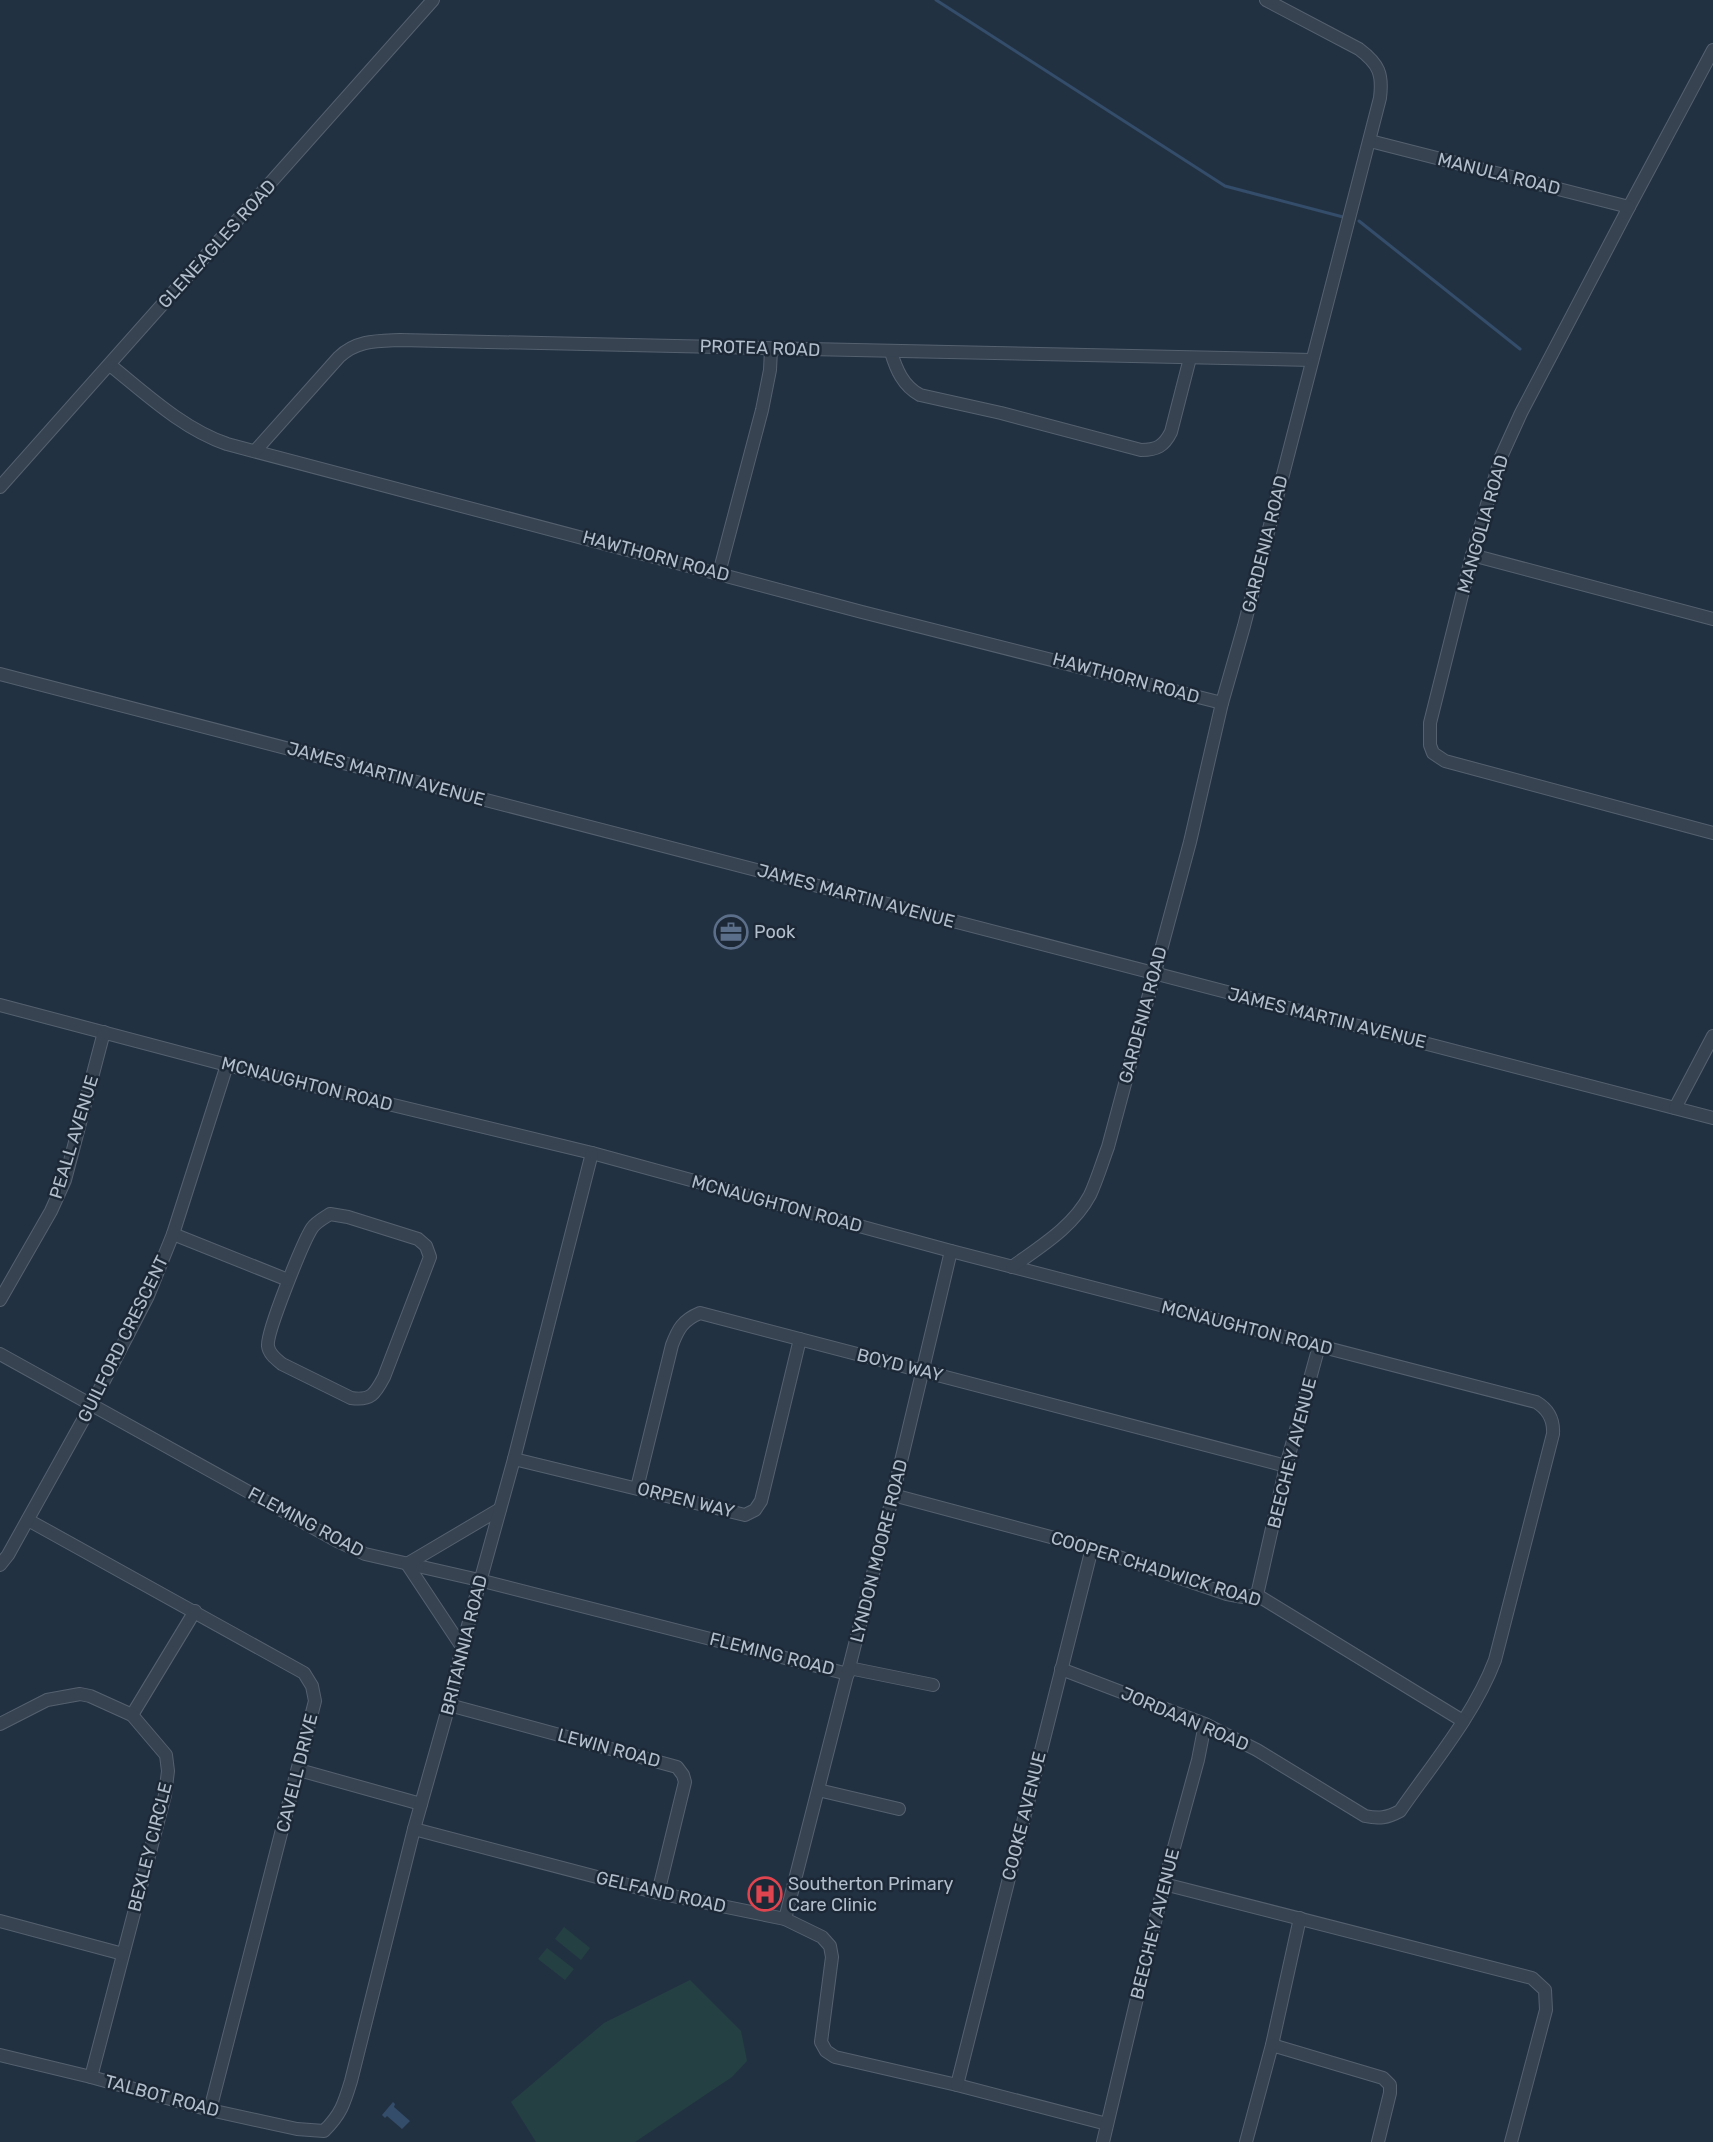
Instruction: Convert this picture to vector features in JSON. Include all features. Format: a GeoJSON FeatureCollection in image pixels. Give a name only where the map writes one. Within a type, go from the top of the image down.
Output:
{"type":"FeatureCollection","features":[{"type":"Feature","properties":{"kind":"street","name":"GLENEAGLES ROAD"},"geometry":{"type":"LineString","coordinates":[[0,486],[433,0]]}},
{"type":"Feature","properties":{"kind":"street","name":"GARDENIA ROAD"},"geometry":{"type":"LineString","coordinates":[[1012,1267],[1052,1239],[1078,1213],[1090,1194],[1108,1147],[1190,842],[1222,703],[1244,626],[1380,98],[1382,82],[1378,68],[1370,57],[1266,0]]}},
{"type":"Feature","properties":{"kind":"street","name":"MANGOLIA ROAD"},"geometry":{"type":"LineString","coordinates":[[1713,50],[1510,436],[1494,477],[1472,555],[1430,723],[1430,745],[1438,758],[1713,833]]}},
{"type":"Feature","properties":{"kind":"street","name":"MANULA ROAD"},"geometry":{"type":"LineString","coordinates":[[1370,141],[1629,207]]}},
{"type":"Feature","properties":{"kind":"street","name":"PROTEA ROAD"},"geometry":{"type":"LineString","coordinates":[[256,450],[339,357],[352,346],[367,342],[410,340],[1312,360]]}},
{"type":"Feature","properties":{"kind":"street"},"geometry":{"type":"LineString","coordinates":[[719,573],[762,410],[770,370],[771,349]]}},
{"type":"Feature","properties":{"kind":"street"},"geometry":{"type":"LineString","coordinates":[[891,352],[905,383],[920,395],[1142,450],[1159,447],[1171,432],[1190,358]]}},
{"type":"Feature","properties":{"kind":"street","name":"HAWTHORN ROAD"},"geometry":{"type":"LineString","coordinates":[[110,365],[167,411],[200,432],[227,444],[862,612],[1222,703]]}},
{"type":"Feature","properties":{"kind":"street"},"geometry":{"type":"LineString","coordinates":[[1472,555],[1713,619]]}},
{"type":"Feature","properties":{"kind":"street","name":"JAMES MARTIN AVENUE"},"geometry":{"type":"LineString","coordinates":[[0,674],[1713,1118]]}},
{"type":"Feature","properties":{"kind":"street","name":"MCNAUGHTON ROAD"},"geometry":{"type":"LineString","coordinates":[[0,1005],[227,1065],[592,1153],[951,1251],[1536,1402],[1550,1414],[1554,1425],[1553,1434],[1495,1660],[1487,1680],[1463,1721]]}},
{"type":"Feature","properties":{"kind":"street","name":"PEALL AVENUE"},"geometry":{"type":"LineString","coordinates":[[0,1300],[62,1188],[104,1032]]}},
{"type":"Feature","properties":{"kind":"street"},"geometry":{"type":"LineString","coordinates":[[1675,1108],[1713,1036]]}},
{"type":"Feature","properties":{"kind":"street","name":"GUILFORD CRESCENT"},"geometry":{"type":"LineString","coordinates":[[0,1565],[8,1555],[92,1404],[148,1296],[173,1234],[227,1065]]}},
{"type":"Feature","properties":{"kind":"street","name":"BRITANNIA ROAD"},"geometry":{"type":"LineString","coordinates":[[324,2131],[338,2117],[343,2108],[592,1153]]}},
{"type":"Feature","properties":{"kind":"street"},"geometry":{"type":"LineString","coordinates":[[330,1214],[348,1217],[418,1239],[426,1246],[430,1257],[384,1377],[376,1392],[363,1400],[351,1398],[282,1364],[272,1356],[268,1346],[269,1335],[288,1280],[312,1227],[330,1214]]}},
{"type":"Feature","properties":{"kind":"street"},"geometry":{"type":"LineString","coordinates":[[173,1234],[288,1280]]}},
{"type":"Feature","properties":{"kind":"street","name":"LYNDON MOORE ROAD"},"geometry":{"type":"LineString","coordinates":[[785,1919],[893,1495],[951,1251]]}},
{"type":"Feature","properties":{"kind":"street","name":"BOYD WAY"},"geometry":{"type":"LineString","coordinates":[[637,1488],[678,1328],[687,1318],[700,1313],[1286,1466]]}},
{"type":"Feature","properties":{"kind":"street","name":"ORPEN WAY"},"geometry":{"type":"LineString","coordinates":[[514,1459],[745,1515],[755,1510],[761,1501],[800,1339]]}},
{"type":"Feature","properties":{"kind":"street","name":"BEECHEY AVENUE"},"geometry":{"type":"LineString","coordinates":[[1257,1595],[1286,1466],[1319,1346]]}},
{"type":"Feature","properties":{"kind":"street","name":"FLEMING ROAD"},"geometry":{"type":"LineString","coordinates":[[0,1354],[337,1541],[365,1554],[849,1671],[933,1684]]}},
{"type":"Feature","properties":{"kind":"street","name":"COOPER CHADWICK ROAD"},"geometry":{"type":"LineString","coordinates":[[893,1495],[1092,1548],[1227,1594],[1244,1597],[1257,1595],[1463,1721]]}},
{"type":"Feature","properties":{"kind":"street"},"geometry":{"type":"LineString","coordinates":[[462,1647],[407,1564],[500,1509]]}},
{"type":"Feature","properties":{"kind":"street","name":"CAVELL DRIVE"},"geometry":{"type":"LineString","coordinates":[[27,1520],[304,1673],[312,1686],[315,1701],[299,1770],[210,2110]]}},
{"type":"Feature","properties":{"kind":"street","name":"COOKE AVENUE"},"geometry":{"type":"LineString","coordinates":[[957,2085],[1092,1548]]}},
{"type":"Feature","properties":{"kind":"street"},"geometry":{"type":"LineString","coordinates":[[132,1715],[195,1611]]}},
{"type":"Feature","properties":{"kind":"street","name":"JORDAAN ROAD"},"geometry":{"type":"LineString","coordinates":[[1061,1669],[1205,1724],[1257,1750],[1365,1816],[1377,1819],[1400,1811],[1463,1721]]}},
{"type":"Feature","properties":{"kind":"street","name":"BEXLEY CIRCLE"},"geometry":{"type":"LineString","coordinates":[[0,1724],[47,1700],[80,1694],[90,1696],[132,1715],[166,1755],[168,1771],[165,1795],[92,2077]]}},
{"type":"Feature","properties":{"kind":"street","name":"LEWIN ROAD"},"geometry":{"type":"LineString","coordinates":[[449,1705],[677,1767],[685,1782],[658,1893]]}},
{"type":"Feature","properties":{"kind":"street","name":"BEECHEY AVENUE"},"geometry":{"type":"LineString","coordinates":[[1103,2142],[1164,1884],[1198,1760],[1205,1724]]}},
{"type":"Feature","properties":{"kind":"street"},"geometry":{"type":"LineString","coordinates":[[299,1770],[421,1804]]}},
{"type":"Feature","properties":{"kind":"street"},"geometry":{"type":"LineString","coordinates":[[818,1790],[899,1809]]}},
{"type":"Feature","properties":{"kind":"street","name":"GELFAND ROAD"},"geometry":{"type":"LineString","coordinates":[[414,1829],[658,1893],[785,1919],[822,1937],[830,1946],[832,1958],[821,2042],[826,2051],[835,2057],[957,2085],[1107,2124]]}},
{"type":"Feature","properties":{"kind":"street"},"geometry":{"type":"LineString","coordinates":[[1164,1884],[1532,1978],[1545,1990],[1546,2010],[1511,2142]]}},
{"type":"Feature","properties":{"kind":"street"},"geometry":{"type":"LineString","coordinates":[[1246,2142],[1272,2045],[1300,1918]]}},
{"type":"Feature","properties":{"kind":"street"},"geometry":{"type":"LineString","coordinates":[[0,1921],[123,1954]]}},
{"type":"Feature","properties":{"kind":"street"},"geometry":{"type":"LineString","coordinates":[[1272,2045],[1383,2078],[1390,2085],[1390,2093],[1378,2142]]}},
{"type":"Feature","properties":{"kind":"street","name":"TALBOT ROAD"},"geometry":{"type":"LineString","coordinates":[[0,2055],[92,2077],[210,2110],[297,2129],[324,2131]]}},
{"type":"Feature","properties":{"kind":"green space"},"geometry":{"type":"Polygon","coordinates":[[[564,1927],[590,1948],[581,1960],[555,1939],[564,1927]]]}},
{"type":"Feature","properties":{"kind":"green space"},"geometry":{"type":"Polygon","coordinates":[[[547,1948],[574,1969],[565,1980],[538,1959],[547,1948]]]}},
{"type":"Feature","properties":{"kind":"green space"},"geometry":{"type":"Polygon","coordinates":[[[690,1980],[741,2031],[747,2061],[732,2077],[635,2142],[536,2142],[511,2102],[604,2023],[690,1980]]]}},
{"type":"Feature","properties":{"kind":"water"},"geometry":{"type":"Polygon","coordinates":[[[393,2102],[394,2107],[410,2121],[402,2129],[387,2116],[385,2118],[382,2115],[393,2102]]]}},
{"type":"Feature","properties":{"kind":"waterway"},"geometry":{"type":"LineString","coordinates":[[936,0],[1225,186],[1343,217]]}},
{"type":"Feature","properties":{"kind":"waterway"},"geometry":{"type":"LineString","coordinates":[[1359,221],[1520,349]]}},
{"type":"Feature","properties":{"kind":"place","name":"Pook"},"geometry":{"type":"Point","coordinates":[731,932]}},
{"type":"Feature","properties":{"kind":"place","name":"Southerton Primary Care Clinic"},"geometry":{"type":"Point","coordinates":[765,1894]}}]}
